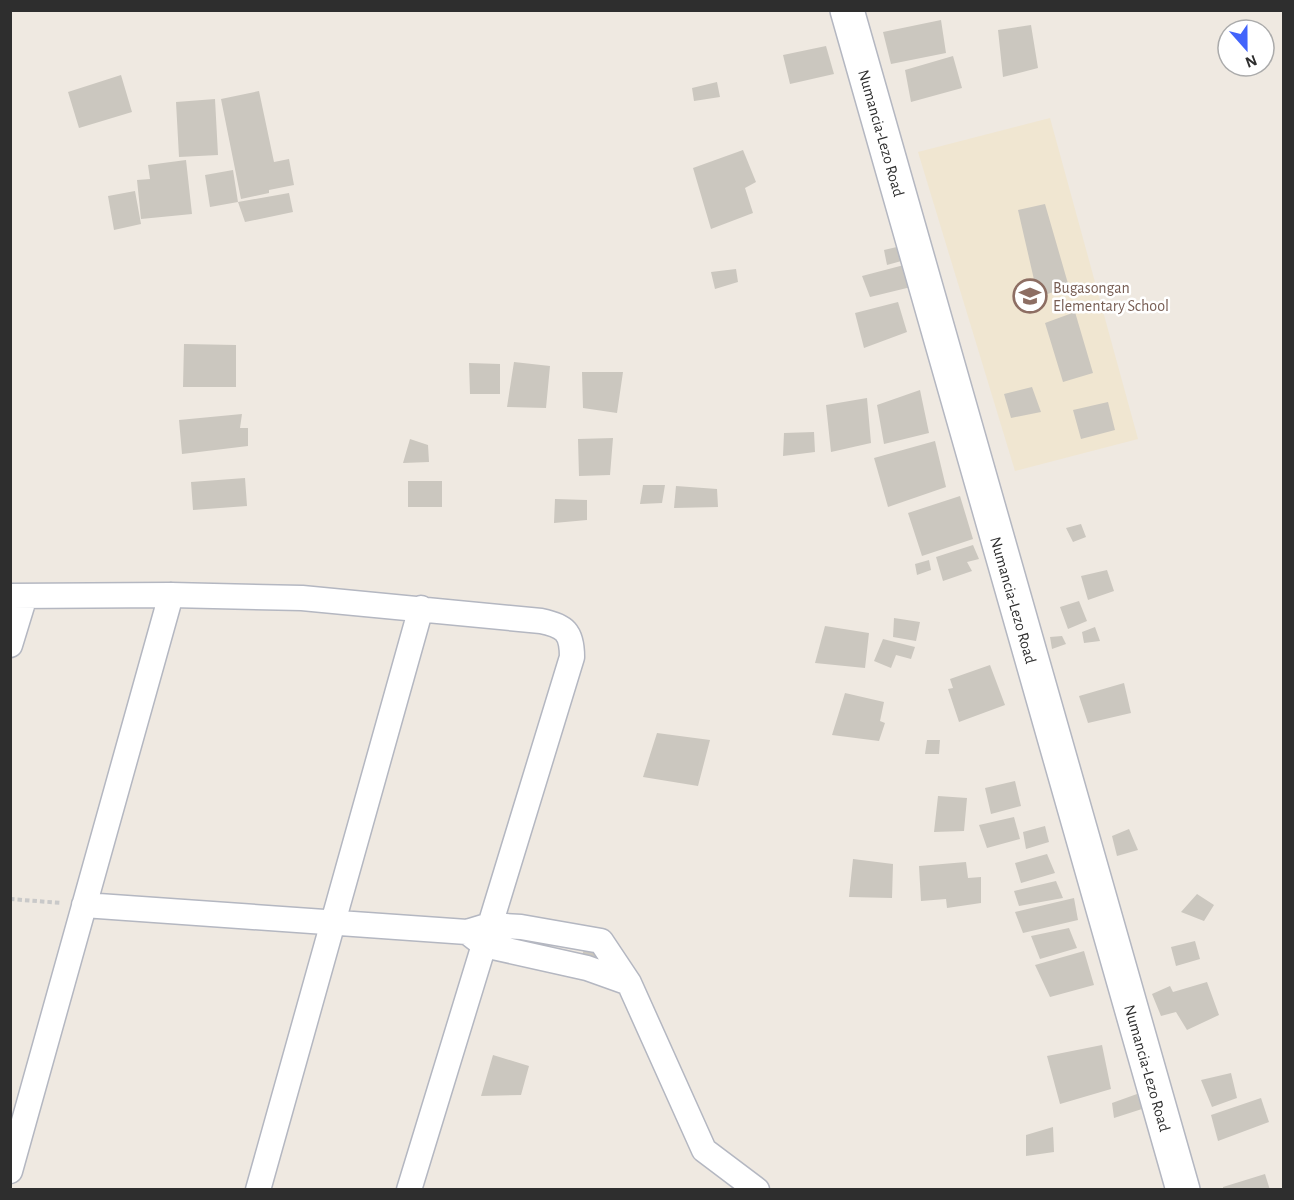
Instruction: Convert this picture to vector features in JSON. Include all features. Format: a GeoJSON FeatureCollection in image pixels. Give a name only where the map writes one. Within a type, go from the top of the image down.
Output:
{"type":"FeatureCollection","features":[{"type":"Feature","properties":{"kind":"main road","name":"Numancia-Lezo Road"},"geometry":{"type":"LineString","coordinates":[[847,10],[1183,1190]]}},
{"type":"Feature","properties":{"kind":"street"},"geometry":{"type":"LineString","coordinates":[[10,1171],[171,595]]}},
{"type":"Feature","properties":{"kind":"street"},"geometry":{"type":"LineString","coordinates":[[10,645],[18,596],[302,597],[541,621],[558,624],[567,632],[572,643],[572,657],[480,934],[409,1190]]}},
{"type":"Feature","properties":{"kind":"street"},"geometry":{"type":"LineString","coordinates":[[258,1190],[421,608]]}},
{"type":"Feature","properties":{"kind":"street"},"geometry":{"type":"LineString","coordinates":[[84,905],[480,934],[521,927],[601,941],[629,983],[704,1150],[757,1190]]}},
{"type":"Feature","properties":{"kind":"path"},"geometry":{"type":"LineString","coordinates":[[10,899],[84,905]]}},
{"type":"Feature","properties":{"kind":"shaded area","name":"Bugasongan Elementary School"},"geometry":{"type":"Polygon","coordinates":[[[1050,118],[1138,439],[1015,471],[918,152],[1050,118]]]}},
{"type":"Feature","properties":{"kind":"building"},"geometry":{"type":"Polygon","coordinates":[[[941,20],[946,53],[891,64],[883,32],[941,20]]]}},
{"type":"Feature","properties":{"kind":"building"},"geometry":{"type":"Polygon","coordinates":[[[1031,25],[1038,68],[1003,77],[998,30],[1031,25]]]}},
{"type":"Feature","properties":{"kind":"building"},"geometry":{"type":"Polygon","coordinates":[[[826,46],[834,74],[790,84],[783,55],[826,46]]]}},
{"type":"Feature","properties":{"kind":"building"},"geometry":{"type":"Polygon","coordinates":[[[953,56],[962,88],[911,102],[905,70],[953,56]]]}},
{"type":"Feature","properties":{"kind":"building"},"geometry":{"type":"Polygon","coordinates":[[[121,75],[132,112],[79,128],[68,92],[121,75]]]}},
{"type":"Feature","properties":{"kind":"building"},"geometry":{"type":"Polygon","coordinates":[[[717,82],[720,97],[694,101],[692,88],[717,82]]]}},
{"type":"Feature","properties":{"kind":"building"},"geometry":{"type":"Polygon","coordinates":[[[259,91],[274,162],[289,159],[294,185],[241,199],[221,99],[259,91]]]}},
{"type":"Feature","properties":{"kind":"building"},"geometry":{"type":"Polygon","coordinates":[[[215,99],[218,155],[179,157],[176,102],[215,99]]]}},
{"type":"Feature","properties":{"kind":"building"},"geometry":{"type":"Polygon","coordinates":[[[743,150],[756,182],[745,188],[753,213],[711,229],[693,168],[743,150]]]}},
{"type":"Feature","properties":{"kind":"building"},"geometry":{"type":"Polygon","coordinates":[[[186,160],[192,214],[141,219],[137,180],[150,179],[148,165],[186,160]]]}},
{"type":"Feature","properties":{"kind":"building"},"geometry":{"type":"Polygon","coordinates":[[[233,170],[238,202],[210,207],[205,175],[233,170]]]}},
{"type":"Feature","properties":{"kind":"building"},"geometry":{"type":"Polygon","coordinates":[[[135,191],[141,224],[114,230],[108,196],[135,191]]]}},
{"type":"Feature","properties":{"kind":"building"},"geometry":{"type":"Polygon","coordinates":[[[289,193],[293,212],[245,222],[238,202],[289,193]]]}},
{"type":"Feature","properties":{"kind":"building"},"geometry":{"type":"Polygon","coordinates":[[[1045,204],[1069,287],[1038,297],[1018,210],[1045,204]]]}},
{"type":"Feature","properties":{"kind":"building"},"geometry":{"type":"Polygon","coordinates":[[[901,246],[905,260],[887,265],[884,250],[901,246]]]}},
{"type":"Feature","properties":{"kind":"building"},"geometry":{"type":"Polygon","coordinates":[[[904,265],[911,287],[870,297],[862,276],[904,265]]]}},
{"type":"Feature","properties":{"kind":"building"},"geometry":{"type":"Polygon","coordinates":[[[736,269],[738,282],[715,289],[711,272],[736,269]]]}},
{"type":"Feature","properties":{"kind":"building"},"geometry":{"type":"Polygon","coordinates":[[[898,302],[907,332],[864,348],[855,313],[898,302]]]}},
{"type":"Feature","properties":{"kind":"building"},"geometry":{"type":"Polygon","coordinates":[[[1075,312],[1093,373],[1063,382],[1045,323],[1075,312]]]}},
{"type":"Feature","properties":{"kind":"building"},"geometry":{"type":"Polygon","coordinates":[[[184,344],[236,345],[236,387],[183,387],[184,344]]]}},
{"type":"Feature","properties":{"kind":"building"},"geometry":{"type":"Polygon","coordinates":[[[514,362],[550,366],[546,408],[507,407],[514,362]]]}},
{"type":"Feature","properties":{"kind":"building"},"geometry":{"type":"Polygon","coordinates":[[[469,363],[500,364],[500,394],[470,394],[469,363]]]}},
{"type":"Feature","properties":{"kind":"building"},"geometry":{"type":"Polygon","coordinates":[[[582,372],[623,372],[617,413],[583,408],[582,372]]]}},
{"type":"Feature","properties":{"kind":"building"},"geometry":{"type":"Polygon","coordinates":[[[1032,387],[1041,412],[1011,418],[1004,394],[1032,387]]]}},
{"type":"Feature","properties":{"kind":"building"},"geometry":{"type":"Polygon","coordinates":[[[920,390],[929,433],[884,444],[877,405],[920,390]]]}},
{"type":"Feature","properties":{"kind":"building"},"geometry":{"type":"Polygon","coordinates":[[[867,398],[871,443],[831,452],[826,405],[867,398]]]}},
{"type":"Feature","properties":{"kind":"building"},"geometry":{"type":"Polygon","coordinates":[[[1108,402],[1115,430],[1081,439],[1073,410],[1108,402]]]}},
{"type":"Feature","properties":{"kind":"building"},"geometry":{"type":"Polygon","coordinates":[[[242,414],[240,428],[248,428],[248,446],[182,454],[179,420],[242,414]]]}},
{"type":"Feature","properties":{"kind":"building"},"geometry":{"type":"Polygon","coordinates":[[[814,432],[815,452],[783,456],[784,433],[814,432]]]}},
{"type":"Feature","properties":{"kind":"building"},"geometry":{"type":"Polygon","coordinates":[[[613,438],[610,475],[579,476],[578,439],[613,438]]]}},
{"type":"Feature","properties":{"kind":"building"},"geometry":{"type":"Polygon","coordinates":[[[410,439],[428,445],[429,462],[403,463],[410,439]]]}},
{"type":"Feature","properties":{"kind":"building"},"geometry":{"type":"Polygon","coordinates":[[[935,441],[946,487],[888,507],[874,458],[935,441]]]}},
{"type":"Feature","properties":{"kind":"building"},"geometry":{"type":"Polygon","coordinates":[[[245,478],[247,506],[193,510],[191,482],[245,478]]]}},
{"type":"Feature","properties":{"kind":"building"},"geometry":{"type":"Polygon","coordinates":[[[408,481],[442,481],[442,507],[408,507],[408,481]]]}},
{"type":"Feature","properties":{"kind":"building"},"geometry":{"type":"Polygon","coordinates":[[[643,485],[665,485],[662,503],[640,504],[643,485]]]}},
{"type":"Feature","properties":{"kind":"building"},"geometry":{"type":"Polygon","coordinates":[[[676,486],[717,489],[718,507],[674,508],[676,486]]]}},
{"type":"Feature","properties":{"kind":"building"},"geometry":{"type":"Polygon","coordinates":[[[960,496],[973,539],[922,556],[908,513],[960,496]]]}},
{"type":"Feature","properties":{"kind":"building"},"geometry":{"type":"Polygon","coordinates":[[[555,499],[587,500],[587,520],[554,523],[555,499]]]}},
{"type":"Feature","properties":{"kind":"building"},"geometry":{"type":"Polygon","coordinates":[[[1081,524],[1086,537],[1073,542],[1066,528],[1081,524]]]}},
{"type":"Feature","properties":{"kind":"building"},"geometry":{"type":"Polygon","coordinates":[[[973,545],[979,559],[967,562],[972,571],[943,581],[936,557],[973,545]]]}},
{"type":"Feature","properties":{"kind":"building"},"geometry":{"type":"Polygon","coordinates":[[[929,560],[931,570],[917,575],[915,564],[929,560]]]}},
{"type":"Feature","properties":{"kind":"building"},"geometry":{"type":"Polygon","coordinates":[[[1107,570],[1114,591],[1088,600],[1081,576],[1107,570]]]}},
{"type":"Feature","properties":{"kind":"building"},"geometry":{"type":"Polygon","coordinates":[[[1079,601],[1087,621],[1068,629],[1060,607],[1079,601]]]}},
{"type":"Feature","properties":{"kind":"building"},"geometry":{"type":"Polygon","coordinates":[[[894,618],[920,622],[916,641],[893,637],[894,618]]]}},
{"type":"Feature","properties":{"kind":"building"},"geometry":{"type":"Polygon","coordinates":[[[825,626],[869,633],[865,668],[815,663],[825,626]]]}},
{"type":"Feature","properties":{"kind":"building"},"geometry":{"type":"Polygon","coordinates":[[[1095,627],[1100,641],[1084,643],[1082,632],[1095,627]]]}},
{"type":"Feature","properties":{"kind":"building"},"geometry":{"type":"Polygon","coordinates":[[[1062,636],[1066,644],[1052,649],[1050,637],[1062,636]]]}},
{"type":"Feature","properties":{"kind":"building"},"geometry":{"type":"Polygon","coordinates":[[[883,639],[915,647],[911,659],[896,655],[891,668],[874,661],[883,639]]]}},
{"type":"Feature","properties":{"kind":"building"},"geometry":{"type":"Polygon","coordinates":[[[990,665],[1005,705],[959,722],[948,689],[953,688],[950,679],[990,665]]]}},
{"type":"Feature","properties":{"kind":"building"},"geometry":{"type":"Polygon","coordinates":[[[1124,683],[1131,713],[1088,723],[1079,696],[1124,683]]]}},
{"type":"Feature","properties":{"kind":"building"},"geometry":{"type":"Polygon","coordinates":[[[845,693],[884,702],[880,721],[885,723],[879,741],[832,735],[845,693]]]}},
{"type":"Feature","properties":{"kind":"building"},"geometry":{"type":"Polygon","coordinates":[[[657,733],[710,740],[698,786],[643,777],[657,733]]]}},
{"type":"Feature","properties":{"kind":"building"},"geometry":{"type":"Polygon","coordinates":[[[927,740],[940,740],[939,754],[925,754],[927,740]]]}},
{"type":"Feature","properties":{"kind":"building"},"geometry":{"type":"Polygon","coordinates":[[[1015,781],[1021,806],[991,814],[985,788],[1015,781]]]}},
{"type":"Feature","properties":{"kind":"building"},"geometry":{"type":"Polygon","coordinates":[[[938,796],[967,798],[964,831],[934,832],[938,796]]]}},
{"type":"Feature","properties":{"kind":"building"},"geometry":{"type":"Polygon","coordinates":[[[1014,817],[1020,839],[987,848],[979,825],[1014,817]]]}},
{"type":"Feature","properties":{"kind":"building"},"geometry":{"type":"Polygon","coordinates":[[[1045,826],[1049,842],[1026,849],[1023,832],[1045,826]]]}},
{"type":"Feature","properties":{"kind":"building"},"geometry":{"type":"Polygon","coordinates":[[[1129,829],[1138,850],[1117,856],[1112,836],[1129,829]]]}},
{"type":"Feature","properties":{"kind":"building"},"geometry":{"type":"Polygon","coordinates":[[[1047,854],[1055,873],[1021,883],[1015,863],[1047,854]]]}},
{"type":"Feature","properties":{"kind":"building"},"geometry":{"type":"Polygon","coordinates":[[[853,859],[893,864],[892,898],[849,897],[853,859]]]}},
{"type":"Feature","properties":{"kind":"building"},"geometry":{"type":"Polygon","coordinates":[[[966,862],[968,878],[981,877],[981,903],[947,908],[946,899],[921,901],[919,866],[966,862]]]}},
{"type":"Feature","properties":{"kind":"building"},"geometry":{"type":"Polygon","coordinates":[[[1056,881],[1063,898],[1019,906],[1014,891],[1056,881]]]}},
{"type":"Feature","properties":{"kind":"building"},"geometry":{"type":"Polygon","coordinates":[[[1197,894],[1214,905],[1204,921],[1181,912],[1197,894]]]}},
{"type":"Feature","properties":{"kind":"building"},"geometry":{"type":"Polygon","coordinates":[[[1074,898],[1078,920],[1023,933],[1015,912],[1074,898]]]}},
{"type":"Feature","properties":{"kind":"building"},"geometry":{"type":"Polygon","coordinates":[[[1069,928],[1077,948],[1040,959],[1031,936],[1069,928]]]}},
{"type":"Feature","properties":{"kind":"building"},"geometry":{"type":"Polygon","coordinates":[[[1195,941],[1200,959],[1176,966],[1171,947],[1195,941]]]}},
{"type":"Feature","properties":{"kind":"building"},"geometry":{"type":"Polygon","coordinates":[[[585,947],[600,951],[596,962],[581,958],[585,947]]]}},
{"type":"Feature","properties":{"kind":"building"},"geometry":{"type":"Polygon","coordinates":[[[1084,951],[1094,985],[1050,997],[1035,965],[1084,951]]]}},
{"type":"Feature","properties":{"kind":"building"},"geometry":{"type":"Polygon","coordinates":[[[1207,982],[1219,1015],[1187,1030],[1176,1012],[1161,1016],[1152,994],[1170,986],[1173,992],[1207,982]]]}},
{"type":"Feature","properties":{"kind":"building"},"geometry":{"type":"Polygon","coordinates":[[[1102,1045],[1111,1089],[1060,1104],[1047,1056],[1102,1045]]]}},
{"type":"Feature","properties":{"kind":"building"},"geometry":{"type":"Polygon","coordinates":[[[493,1055],[529,1066],[521,1095],[481,1096],[493,1055]]]}},
{"type":"Feature","properties":{"kind":"building"},"geometry":{"type":"Polygon","coordinates":[[[1231,1073],[1237,1098],[1212,1107],[1201,1080],[1231,1073]]]}},
{"type":"Feature","properties":{"kind":"building"},"geometry":{"type":"Polygon","coordinates":[[[1137,1094],[1142,1109],[1114,1118],[1112,1103],[1137,1094]]]}},
{"type":"Feature","properties":{"kind":"building"},"geometry":{"type":"Polygon","coordinates":[[[1261,1098],[1269,1122],[1218,1141],[1211,1115],[1261,1098]]]}},
{"type":"Feature","properties":{"kind":"building"},"geometry":{"type":"Polygon","coordinates":[[[1053,1127],[1054,1152],[1026,1156],[1026,1135],[1053,1127]]]}},
{"type":"Feature","properties":{"kind":"building"},"geometry":{"type":"Polygon","coordinates":[[[1265,1174],[1270,1190],[1223,1190],[1223,1187],[1265,1174]]]}},
{"type":"Feature","properties":{"kind":"place","name":"Bugasongan Elementary School"},"geometry":{"type":"Point","coordinates":[1030,296]}}]}
